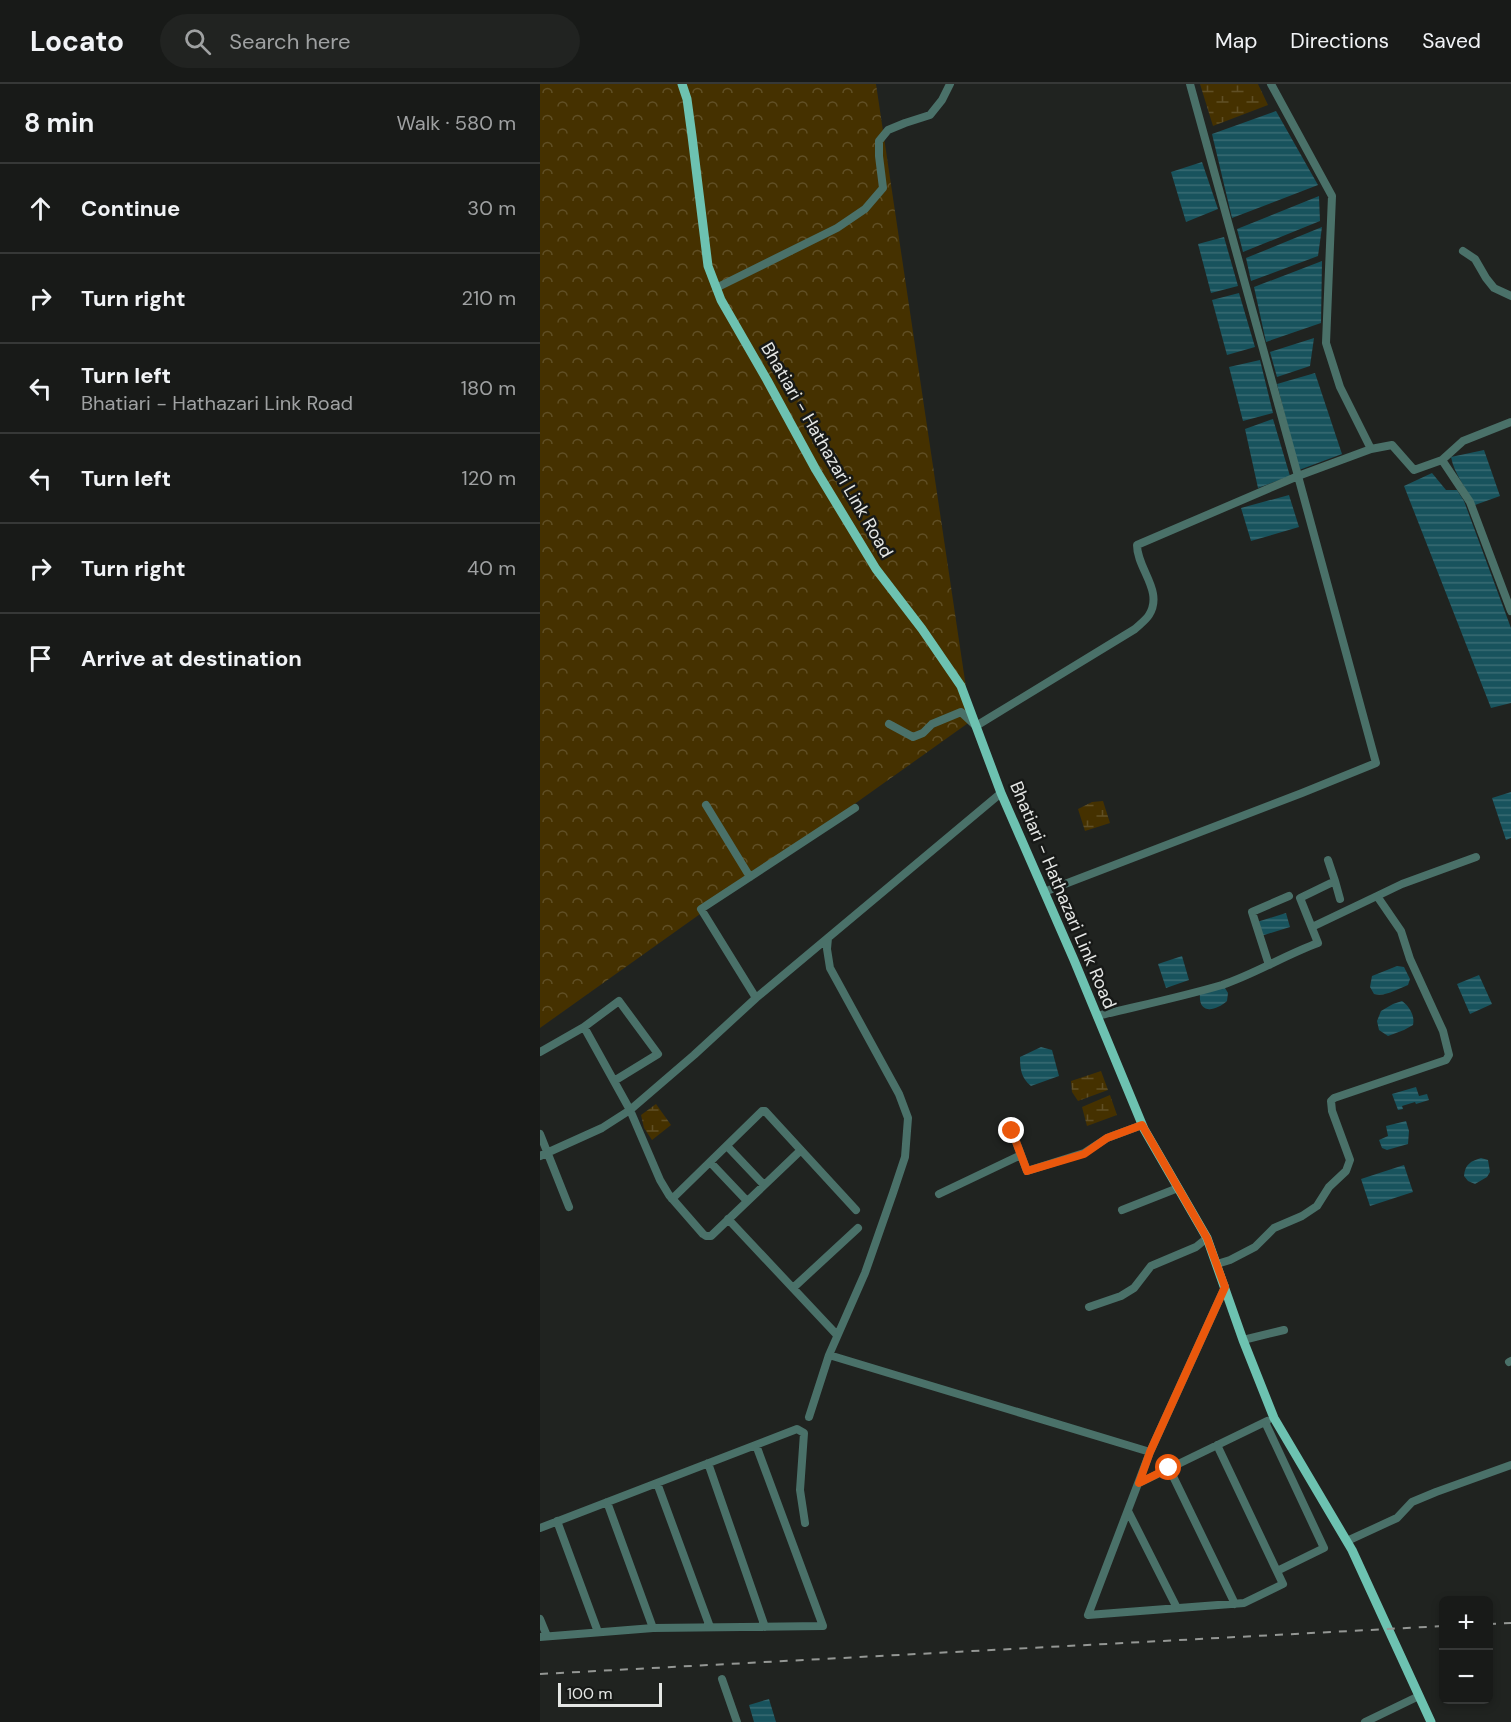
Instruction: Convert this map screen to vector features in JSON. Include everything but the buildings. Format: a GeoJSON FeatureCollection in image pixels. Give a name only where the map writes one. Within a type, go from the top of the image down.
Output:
{"type":"FeatureCollection","features":[{"type":"Feature","properties":{"kind":"main road","name":"Bhatiari - Hathazari Link Road"},"geometry":{"type":"LineString","coordinates":[[682,84],[687,99],[708,266],[721,300],[816,470],[876,569],[922,629],[961,686],[1001,793],[1142,1125],[1207,1238],[1270,1420],[1347,1542],[1431,1722]]}},
{"type":"Feature","properties":{"kind":"street"},"geometry":{"type":"LineString","coordinates":[[716,288],[837,228],[866,209],[883,188],[879,141],[888,130],[930,115],[942,100],[950,84]]}},
{"type":"Feature","properties":{"kind":"street"},"geometry":{"type":"LineString","coordinates":[[1044,892],[1376,764],[1190,84]]}},
{"type":"Feature","properties":{"kind":"street"},"geometry":{"type":"LineString","coordinates":[[1271,84],[1332,195],[1326,343],[1340,387],[1371,449]]}},
{"type":"Feature","properties":{"kind":"street"},"geometry":{"type":"LineString","coordinates":[[1462,251],[1475,259],[1494,288],[1511,296]]}},
{"type":"Feature","properties":{"kind":"street"},"geometry":{"type":"LineString","coordinates":[[889,724],[913,737],[923,733],[932,724],[960,712],[976,726],[1135,629],[1149,615],[1154,600],[1151,585],[1137,552],[1137,545],[1298,476],[1371,449],[1392,445],[1414,470],[1442,460],[1463,441],[1511,422]]}},
{"type":"Feature","properties":{"kind":"street"},"geometry":{"type":"LineString","coordinates":[[1442,460],[1470,502],[1511,611]]}},
{"type":"Feature","properties":{"kind":"street"},"geometry":{"type":"LineString","coordinates":[[543,1155],[602,1128],[630,1110],[756,998],[1001,793]]}},
{"type":"Feature","properties":{"kind":"street"},"geometry":{"type":"LineString","coordinates":[[706,805],[750,877]]}},
{"type":"Feature","properties":{"kind":"street"},"geometry":{"type":"LineString","coordinates":[[756,998],[701,909],[855,808]]}},
{"type":"Feature","properties":{"kind":"street"},"geometry":{"type":"LineString","coordinates":[[1312,927],[1402,884],[1476,857]]}},
{"type":"Feature","properties":{"kind":"street"},"geometry":{"type":"LineString","coordinates":[[1328,860],[1340,899]]}},
{"type":"Feature","properties":{"kind":"street"},"geometry":{"type":"LineString","coordinates":[[1097,1016],[1222,984],[1318,943],[1300,898],[1335,881]]}},
{"type":"Feature","properties":{"kind":"street"},"geometry":{"type":"LineString","coordinates":[[1269,965],[1252,912],[1289,896]]}},
{"type":"Feature","properties":{"kind":"street"},"geometry":{"type":"LineString","coordinates":[[1217,1264],[1255,1247],[1274,1228],[1302,1216],[1317,1206],[1329,1187],[1346,1171],[1350,1160],[1330,1105],[1334,1098],[1446,1060],[1449,1055],[1443,1031],[1410,959],[1401,931],[1377,896]]}},
{"type":"Feature","properties":{"kind":"street"},"geometry":{"type":"LineString","coordinates":[[809,1417],[829,1354],[865,1273],[893,1193],[904,1157],[908,1119],[899,1094],[830,968],[828,938]]}},
{"type":"Feature","properties":{"kind":"street"},"geometry":{"type":"LineString","coordinates":[[540,1052],[584,1027],[619,1001],[658,1054],[614,1081]]}},
{"type":"Feature","properties":{"kind":"street"},"geometry":{"type":"LineString","coordinates":[[584,1027],[630,1110],[660,1180],[672,1199],[706,1236],[711,1236],[801,1150]]}},
{"type":"Feature","properties":{"kind":"street"},"geometry":{"type":"LineString","coordinates":[[672,1199],[765,1111],[856,1210]]}},
{"type":"Feature","properties":{"kind":"street"},"geometry":{"type":"LineString","coordinates":[[1012,1131],[1027,1171],[1084,1154],[1107,1138],[1142,1125]]}},
{"type":"Feature","properties":{"kind":"street"},"geometry":{"type":"LineString","coordinates":[[540,1134],[543,1155],[569,1207]]}},
{"type":"Feature","properties":{"kind":"street"},"geometry":{"type":"LineString","coordinates":[[727,1146],[764,1185]]}},
{"type":"Feature","properties":{"kind":"street"},"geometry":{"type":"LineString","coordinates":[[939,1194],[1021,1155]]}},
{"type":"Feature","properties":{"kind":"street"},"geometry":{"type":"LineString","coordinates":[[710,1162],[747,1201]]}},
{"type":"Feature","properties":{"kind":"street"},"geometry":{"type":"LineString","coordinates":[[1122,1210],[1178,1188]]}},
{"type":"Feature","properties":{"kind":"street"},"geometry":{"type":"LineString","coordinates":[[728,1219],[837,1335]]}},
{"type":"Feature","properties":{"kind":"street"},"geometry":{"type":"LineString","coordinates":[[794,1288],[858,1228]]}},
{"type":"Feature","properties":{"kind":"street"},"geometry":{"type":"LineString","coordinates":[[1089,1307],[1121,1296],[1134,1288],[1151,1266],[1196,1247],[1207,1238]]}},
{"type":"Feature","properties":{"kind":"street"},"geometry":{"type":"LineString","coordinates":[[1217,1446],[1283,1584],[1244,1603],[1088,1615],[1150,1452],[1225,1287]]}},
{"type":"Feature","properties":{"kind":"street"},"geometry":{"type":"LineString","coordinates":[[1243,1340],[1284,1330]]}},
{"type":"Feature","properties":{"kind":"street"},"geometry":{"type":"LineString","coordinates":[[829,1354],[1150,1452]]}},
{"type":"Feature","properties":{"kind":"street"},"geometry":{"type":"LineString","coordinates":[[1139,1483],[1270,1420],[1324,1548],[1276,1571]]}},
{"type":"Feature","properties":{"kind":"street"},"geometry":{"type":"LineString","coordinates":[[540,1527],[797,1429],[804,1433],[800,1490],[805,1522]]}},
{"type":"Feature","properties":{"kind":"street"},"geometry":{"type":"LineString","coordinates":[[540,1619],[543,1636],[653,1628],[823,1626],[756,1445]]}},
{"type":"Feature","properties":{"kind":"street"},"geometry":{"type":"LineString","coordinates":[[708,1463],[765,1627]]}},
{"type":"Feature","properties":{"kind":"street"},"geometry":{"type":"LineString","coordinates":[[1347,1542],[1397,1518],[1412,1502],[1511,1465]]}},
{"type":"Feature","properties":{"kind":"street"},"geometry":{"type":"LineString","coordinates":[[1169,1468],[1235,1604]]}},
{"type":"Feature","properties":{"kind":"street"},"geometry":{"type":"LineString","coordinates":[[657,1483],[710,1628]]}},
{"type":"Feature","properties":{"kind":"street"},"geometry":{"type":"LineString","coordinates":[[607,1502],[653,1628]]}},
{"type":"Feature","properties":{"kind":"street"},"geometry":{"type":"LineString","coordinates":[[1128,1511],[1177,1608]]}},
{"type":"Feature","properties":{"kind":"street"},"geometry":{"type":"LineString","coordinates":[[557,1521],[598,1632]]}},
{"type":"Feature","properties":{"kind":"street"},"geometry":{"type":"LineString","coordinates":[[722,1679],[737,1722]]}},
{"type":"Feature","properties":{"kind":"street"},"geometry":{"type":"LineString","coordinates":[[1365,1722],[1419,1696]]}},
{"type":"Feature","properties":{"kind":"green space"},"geometry":{"type":"Polygon","coordinates":[[[540,84],[876,84],[971,721],[540,1028],[540,84]]]}},
{"type":"Feature","properties":{"kind":"green space"},"geometry":{"type":"Polygon","coordinates":[[[1200,84],[1258,84],[1268,105],[1213,126],[1200,84]]]}},
{"type":"Feature","properties":{"kind":"green space"},"geometry":{"type":"Polygon","coordinates":[[[1103,801],[1110,823],[1085,831],[1078,809],[1092,802],[1103,801]]]}},
{"type":"Feature","properties":{"kind":"green space"},"geometry":{"type":"Polygon","coordinates":[[[1101,1071],[1108,1090],[1078,1101],[1072,1092],[1071,1081],[1101,1071]]]}},
{"type":"Feature","properties":{"kind":"green space"},"geometry":{"type":"Polygon","coordinates":[[[1110,1095],[1117,1115],[1087,1126],[1082,1107],[1110,1095]]]}},
{"type":"Feature","properties":{"kind":"green space"},"geometry":{"type":"Polygon","coordinates":[[[656,1104],[671,1125],[652,1140],[644,1128],[641,1115],[656,1104]]]}},
{"type":"Feature","properties":{"kind":"water"},"geometry":{"type":"Polygon","coordinates":[[[1276,111],[1318,185],[1232,218],[1212,134],[1276,111]]]}},
{"type":"Feature","properties":{"kind":"water"},"geometry":{"type":"Polygon","coordinates":[[[1202,162],[1218,209],[1186,222],[1171,172],[1202,162]]]}},
{"type":"Feature","properties":{"kind":"water"},"geometry":{"type":"Polygon","coordinates":[[[1319,196],[1320,221],[1243,252],[1237,229],[1319,196]]]}},
{"type":"Feature","properties":{"kind":"water"},"geometry":{"type":"Polygon","coordinates":[[[1322,227],[1318,256],[1251,281],[1246,258],[1322,227]]]}},
{"type":"Feature","properties":{"kind":"water"},"geometry":{"type":"Polygon","coordinates":[[[1224,237],[1238,286],[1211,293],[1198,244],[1224,237]]]}},
{"type":"Feature","properties":{"kind":"water"},"geometry":{"type":"Polygon","coordinates":[[[1322,261],[1321,323],[1266,342],[1254,287],[1322,261]]]}},
{"type":"Feature","properties":{"kind":"water"},"geometry":{"type":"Polygon","coordinates":[[[1239,293],[1255,347],[1227,355],[1212,300],[1239,293]]]}},
{"type":"Feature","properties":{"kind":"water"},"geometry":{"type":"Polygon","coordinates":[[[1314,338],[1310,366],[1277,377],[1270,352],[1314,338]]]}},
{"type":"Feature","properties":{"kind":"water"},"geometry":{"type":"Polygon","coordinates":[[[1260,360],[1273,413],[1243,421],[1229,367],[1260,360]]]}},
{"type":"Feature","properties":{"kind":"water"},"geometry":{"type":"Polygon","coordinates":[[[1315,373],[1342,454],[1299,470],[1277,384],[1315,373]]]}},
{"type":"Feature","properties":{"kind":"water"},"geometry":{"type":"Polygon","coordinates":[[[1273,419],[1290,476],[1258,488],[1245,429],[1273,419]]]}},
{"type":"Feature","properties":{"kind":"water"},"geometry":{"type":"Polygon","coordinates":[[[1484,450],[1500,496],[1475,505],[1451,457],[1484,450]]]}},
{"type":"Feature","properties":{"kind":"water"},"geometry":{"type":"Polygon","coordinates":[[[1432,473],[1446,490],[1457,490],[1464,501],[1511,628],[1511,703],[1491,708],[1404,486],[1432,473]]]}},
{"type":"Feature","properties":{"kind":"water"},"geometry":{"type":"Polygon","coordinates":[[[1289,495],[1299,527],[1251,541],[1241,508],[1289,495]]]}},
{"type":"Feature","properties":{"kind":"water"},"geometry":{"type":"Polygon","coordinates":[[[1511,792],[1511,838],[1506,840],[1492,798],[1511,792]]]}},
{"type":"Feature","properties":{"kind":"water"},"geometry":{"type":"Polygon","coordinates":[[[1286,913],[1290,927],[1261,936],[1257,922],[1286,913]]]}},
{"type":"Feature","properties":{"kind":"water"},"geometry":{"type":"Polygon","coordinates":[[[1182,956],[1189,980],[1166,988],[1158,964],[1182,956]]]}},
{"type":"Feature","properties":{"kind":"water"},"geometry":{"type":"Polygon","coordinates":[[[1397,966],[1404,967],[1410,979],[1408,985],[1387,994],[1374,994],[1370,987],[1372,976],[1397,966]]]}},
{"type":"Feature","properties":{"kind":"water"},"geometry":{"type":"Polygon","coordinates":[[[1479,975],[1492,1004],[1470,1014],[1457,984],[1479,975]]]}},
{"type":"Feature","properties":{"kind":"water"},"geometry":{"type":"Polygon","coordinates":[[[1220,987],[1225,988],[1228,993],[1227,1001],[1213,1009],[1205,1008],[1200,1001],[1200,994],[1220,987]]]}},
{"type":"Feature","properties":{"kind":"water"},"geometry":{"type":"Polygon","coordinates":[[[1402,1001],[1411,1012],[1413,1025],[1388,1036],[1379,1030],[1377,1021],[1381,1011],[1402,1001]]]}},
{"type":"Feature","properties":{"kind":"water"},"geometry":{"type":"Polygon","coordinates":[[[1041,1047],[1052,1050],[1059,1076],[1031,1086],[1022,1073],[1020,1057],[1041,1047]]]}},
{"type":"Feature","properties":{"kind":"water"},"geometry":{"type":"Polygon","coordinates":[[[1416,1087],[1419,1096],[1427,1094],[1429,1100],[1402,1106],[1403,1109],[1398,1110],[1392,1094],[1416,1087]]]}},
{"type":"Feature","properties":{"kind":"water"},"geometry":{"type":"Polygon","coordinates":[[[1406,1121],[1409,1131],[1408,1144],[1387,1150],[1382,1148],[1379,1140],[1388,1136],[1386,1126],[1406,1121]]]}},
{"type":"Feature","properties":{"kind":"water"},"geometry":{"type":"Polygon","coordinates":[[[1481,1158],[1488,1160],[1490,1172],[1487,1177],[1475,1184],[1464,1176],[1469,1164],[1481,1158]]]}},
{"type":"Feature","properties":{"kind":"water"},"geometry":{"type":"Polygon","coordinates":[[[1404,1165],[1413,1192],[1370,1206],[1361,1179],[1404,1165]]]}},
{"type":"Feature","properties":{"kind":"water"},"geometry":{"type":"Polygon","coordinates":[[[769,1699],[776,1722],[754,1722],[749,1705],[769,1699]]]}},
{"type":"Feature","properties":{"kind":"railway"},"geometry":{"type":"LineString","coordinates":[[1493,1624],[1511,1623]]}},
{"type":"Feature","properties":{"kind":"railway"},"geometry":{"type":"LineString","coordinates":[[540,1674],[1439,1626]]}},
{"type":"Feature","properties":{"kind":"route"},"geometry":{"type":"LineString","coordinates":[[1012,1131],[1027,1171],[1084,1154],[1107,1138],[1142,1125],[1207,1238],[1225,1287],[1150,1452],[1139,1483],[1169,1468]]}}]}
